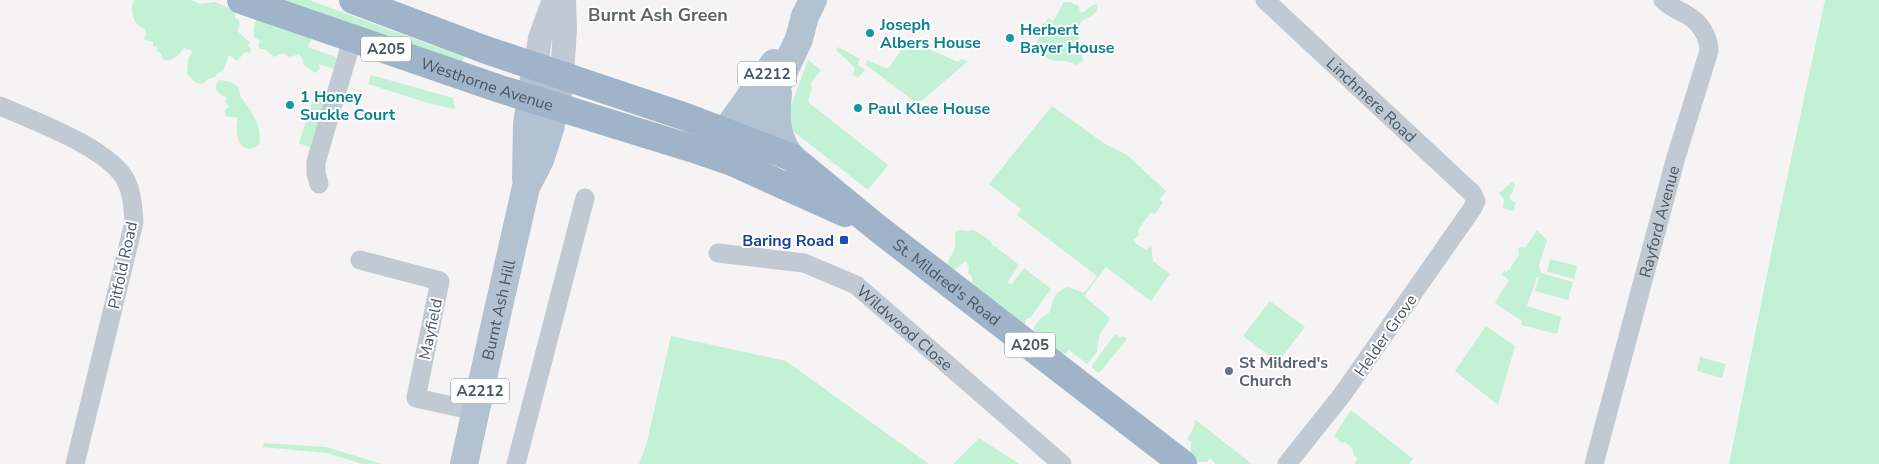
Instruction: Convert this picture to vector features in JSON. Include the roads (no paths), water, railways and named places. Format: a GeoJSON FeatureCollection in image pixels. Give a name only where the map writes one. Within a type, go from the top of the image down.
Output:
{"type":"FeatureCollection","features":[{"type":"Feature","properties":{"kind":"highway","name":"Westhorne Avenue"},"geometry":{"type":"LineString","coordinates":[[241,0],[543,102],[733,163]]}},
{"type":"Feature","properties":{"kind":"highway","name":"Westhorne Avenue"},"geometry":{"type":"LineString","coordinates":[[353,0],[486,50],[739,136]]}},
{"type":"Feature","properties":{"kind":"highway","name":"St. Mildred's Road"},"geometry":{"type":"LineString","coordinates":[[739,136],[791,157],[876,227],[1183,464]]}},
{"type":"Feature","properties":{"kind":"highway","name":"St. Mildred's Road"},"geometry":{"type":"LineString","coordinates":[[733,163],[876,227]]}},
{"type":"Feature","properties":{"kind":"main road","name":"A2212"},"geometry":{"type":"LineString","coordinates":[[733,163],[728,157],[739,136],[780,80],[806,18]]}},
{"type":"Feature","properties":{"kind":"main road","name":"A2212"},"geometry":{"type":"LineString","coordinates":[[739,136],[736,114],[766,76],[787,39],[806,18]]}},
{"type":"Feature","properties":{"kind":"main road","name":"Burnt Ash Hill"},"geometry":{"type":"LineString","coordinates":[[536,66],[543,102]]}},
{"type":"Feature","properties":{"kind":"main road","name":"Burnt Ash Hill"},"geometry":{"type":"LineString","coordinates":[[464,464],[526,187],[525,149],[543,102],[562,75]]}},
{"type":"Feature","properties":{"kind":"main road","name":"A2212"},"geometry":{"type":"LineString","coordinates":[[780,80],[776,109],[777,130],[785,149],[791,157]]}},
{"type":"Feature","properties":{"kind":"street","name":"Burnt Ash Hill"},"geometry":{"type":"LineString","coordinates":[[536,66],[540,38],[554,0]]}},
{"type":"Feature","properties":{"kind":"street","name":"Burnt Ash Hill"},"geometry":{"type":"LineString","coordinates":[[562,75],[565,29],[564,0]]}},
{"type":"Feature","properties":{"kind":"street","name":"Linchmere Road"},"geometry":{"type":"LineString","coordinates":[[1264,0],[1472,193],[1476,201]]}},
{"type":"Feature","properties":{"kind":"street","name":"Rayford Avenue"},"geometry":{"type":"LineString","coordinates":[[1594,464],[1676,157],[1709,51],[1709,40],[1701,27],[1690,16],[1669,6],[1663,0]]}},
{"type":"Feature","properties":{"kind":"street"},"geometry":{"type":"LineString","coordinates":[[319,184],[316,162],[353,37]]}},
{"type":"Feature","properties":{"kind":"street","name":"Pitfold Road"},"geometry":{"type":"LineString","coordinates":[[0,106],[103,155],[125,178],[132,200],[134,222],[75,464]]}},
{"type":"Feature","properties":{"kind":"street"},"geometry":{"type":"LineString","coordinates":[[516,464],[585,198]]}},
{"type":"Feature","properties":{"kind":"street","name":"Helder Grove"},"geometry":{"type":"LineString","coordinates":[[1287,464],[1342,395],[1476,201]]}},
{"type":"Feature","properties":{"kind":"street","name":"Wildwood Close"},"geometry":{"type":"LineString","coordinates":[[718,253],[804,263],[856,285],[1062,464]]}},
{"type":"Feature","properties":{"kind":"street","name":"Mayfield"},"geometry":{"type":"LineString","coordinates":[[360,260],[440,281],[416,398],[476,411]]}},
{"type":"Feature","properties":{"kind":"place","name":"Joseph Albers House"},"geometry":{"type":"Point","coordinates":[870,33]}},
{"type":"Feature","properties":{"kind":"place","name":"Herbert Bayer House"},"geometry":{"type":"Point","coordinates":[1010,38]}},
{"type":"Feature","properties":{"kind":"place","name":"1 Honey Suckle Court"},"geometry":{"type":"Point","coordinates":[290,105]}},
{"type":"Feature","properties":{"kind":"place","name":"Paul Klee House"},"geometry":{"type":"Point","coordinates":[858,108]}},
{"type":"Feature","properties":{"kind":"place","name":"Baring Road"},"geometry":{"type":"Point","coordinates":[844,240]}},
{"type":"Feature","properties":{"kind":"place","name":"St Mildred's Church"},"geometry":{"type":"Point","coordinates":[1229,371]}},
{"type":"Feature","properties":{"kind":"district","name":"Burnt Ash Green"},"geometry":{"type":"Point","coordinates":[658,15]}}]}
